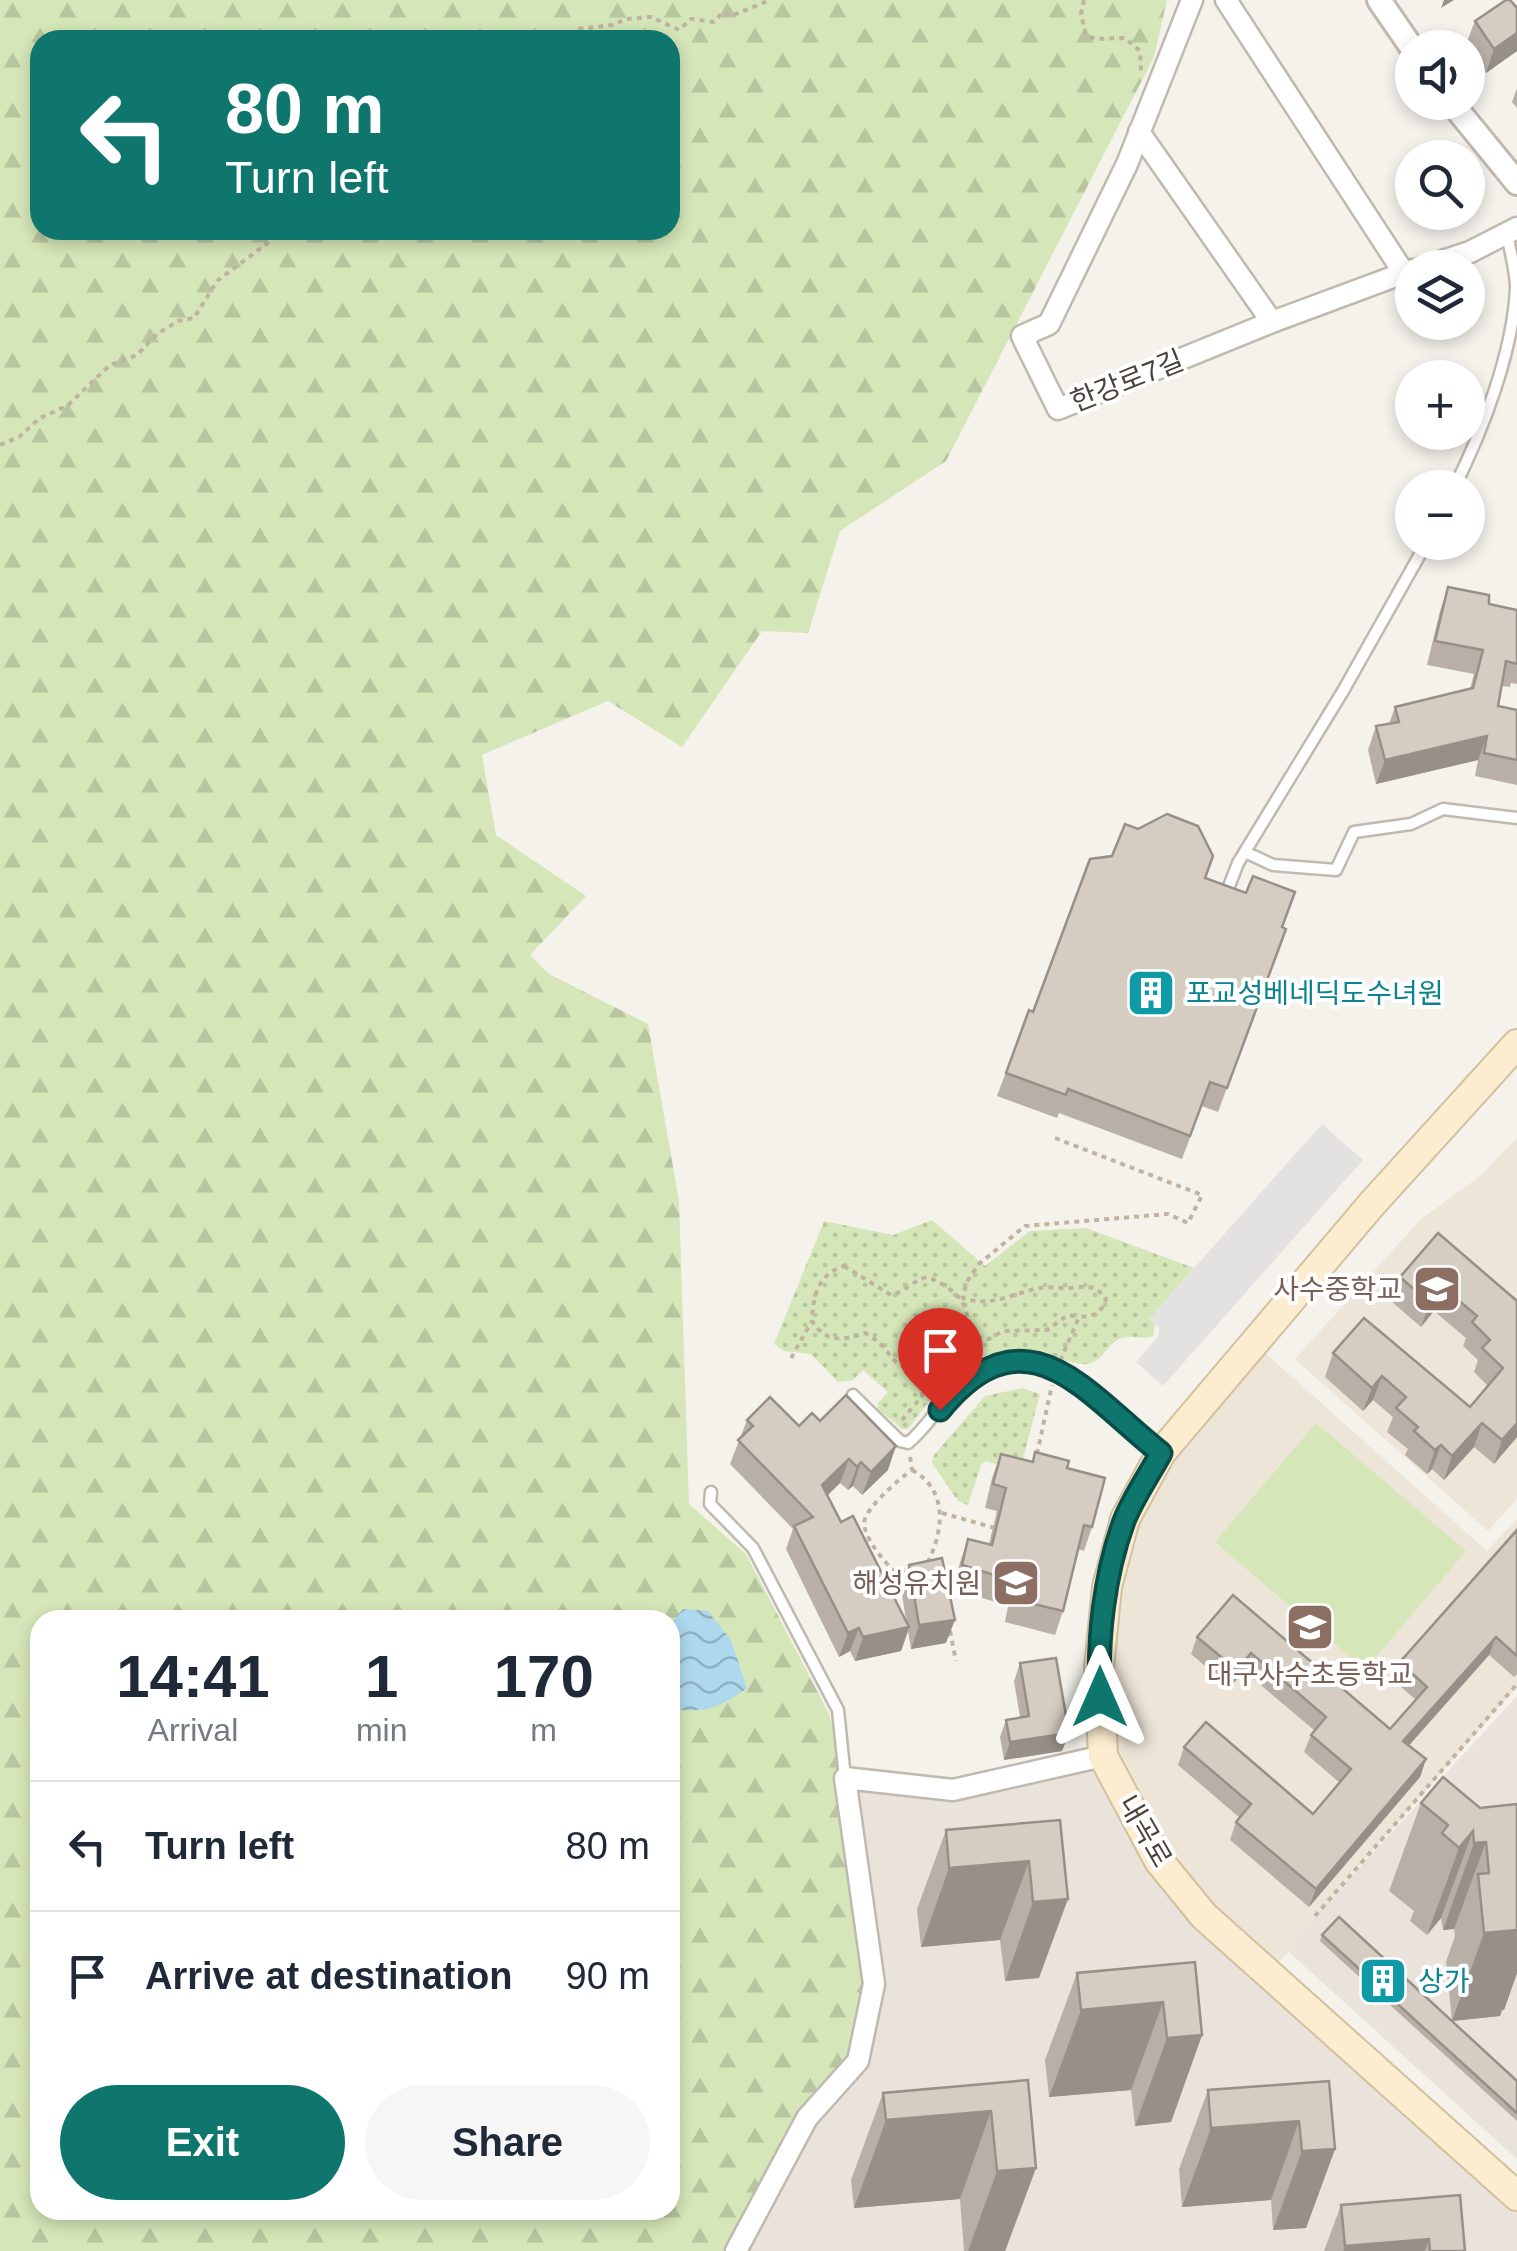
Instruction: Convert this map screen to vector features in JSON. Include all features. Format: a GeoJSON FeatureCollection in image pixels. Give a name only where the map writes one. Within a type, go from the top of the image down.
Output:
{"type":"FeatureCollection","features":[{"type":"Feature","properties":{"kind":"main road","name":"내곡로"},"geometry":{"type":"LineString","coordinates":[[1514,1054],[1371,1205],[1161,1453],[1125,1519],[1106,1587],[1098,1667],[1104,1756],[1158,1861],[1204,1916],[1517,2196]]}},
{"type":"Feature","properties":{"kind":"street","name":"한강로7길"},"geometry":{"type":"LineString","coordinates":[[1192,0],[1127,164],[1049,324],[1022,336],[1058,409],[1395,276]]}},
{"type":"Feature","properties":{"kind":"street"},"geometry":{"type":"LineString","coordinates":[[1226,0],[1398,250]]}},
{"type":"Feature","properties":{"kind":"street"},"geometry":{"type":"LineString","coordinates":[[1378,0],[1399,30]]}},
{"type":"Feature","properties":{"kind":"street"},"geometry":{"type":"LineString","coordinates":[[1467,120],[1517,182]]}},
{"type":"Feature","properties":{"kind":"street"},"geometry":{"type":"LineString","coordinates":[[1139,132],[1272,322]]}},
{"type":"Feature","properties":{"kind":"street","name":"한강로7길"},"geometry":{"type":"LineString","coordinates":[[1474,250],[1512,231]]}},
{"type":"Feature","properties":{"kind":"street"},"geometry":{"type":"LineString","coordinates":[[736,2251],[806,2118],[858,2061],[874,1984],[845,1778],[953,1790],[1104,1756]]}},
{"type":"Feature","properties":{"kind":"lane"},"geometry":{"type":"LineString","coordinates":[[1463,470],[1507,349],[1516,285],[1512,231]]}},
{"type":"Feature","properties":{"kind":"lane"},"geometry":{"type":"LineString","coordinates":[[1226,894],[1244,852],[1417,560]]}},
{"type":"Feature","properties":{"kind":"lane"},"geometry":{"type":"LineString","coordinates":[[1244,852],[1273,865],[1336,870],[1354,832],[1411,824],[1443,809],[1517,818]]}},
{"type":"Feature","properties":{"kind":"lane"},"geometry":{"type":"LineString","coordinates":[[853,1395],[900,1441],[908,1442],[920,1434],[960,1386],[996,1366],[1016,1362],[1052,1366],[1068,1374],[1161,1453]]}},
{"type":"Feature","properties":{"kind":"lane"},"geometry":{"type":"LineString","coordinates":[[712,1492],[710,1504],[753,1548],[838,1710],[845,1778]]}},
{"type":"Feature","properties":{"kind":"path"},"geometry":{"type":"LineString","coordinates":[[576,30],[613,26],[626,18],[651,17],[678,30],[691,19],[714,22],[723,12],[730,16],[770,0]]}},
{"type":"Feature","properties":{"kind":"path"},"geometry":{"type":"LineString","coordinates":[[1084,0],[1081,14],[1086,35],[1095,39],[1125,38],[1140,51],[1141,76]]}},
{"type":"Feature","properties":{"kind":"path"},"geometry":{"type":"LineString","coordinates":[[0,444],[19,437],[40,418],[67,406],[110,365],[137,355],[178,320],[194,318],[217,282],[272,240]]}},
{"type":"Feature","properties":{"kind":"path"},"geometry":{"type":"LineString","coordinates":[[897,1427],[922,1396],[924,1382],[952,1357],[965,1336],[966,1283],[979,1264],[1026,1226],[1168,1214],[1188,1223],[1202,1195],[1055,1138]]}},
{"type":"Feature","properties":{"kind":"path"},"geometry":{"type":"LineString","coordinates":[[791,1358],[812,1322],[819,1285],[829,1271],[844,1266],[891,1296],[914,1280],[927,1277],[978,1303],[1044,1286],[1073,1288],[1086,1284],[1106,1299],[1102,1310],[1094,1316],[1068,1315],[1047,1330],[1003,1331],[990,1339],[965,1336]]}},
{"type":"Feature","properties":{"kind":"path"},"geometry":{"type":"LineString","coordinates":[[1060,1359],[1079,1317]]}},
{"type":"Feature","properties":{"kind":"path"},"geometry":{"type":"LineString","coordinates":[[812,1322],[820,1333],[833,1340],[865,1333],[901,1368],[934,1372]]}},
{"type":"Feature","properties":{"kind":"path"},"geometry":{"type":"LineString","coordinates":[[1036,1458],[1053,1380]]}},
{"type":"Feature","properties":{"kind":"path"},"geometry":{"type":"LineString","coordinates":[[908,1442],[912,1470]]}},
{"type":"Feature","properties":{"kind":"path"},"geometry":{"type":"LineString","coordinates":[[912,1470],[923,1476],[936,1493],[942,1512],[926,1565],[895,1572],[882,1560],[864,1526],[866,1515],[900,1477],[912,1470]]}},
{"type":"Feature","properties":{"kind":"path"},"geometry":{"type":"LineString","coordinates":[[942,1512],[1008,1532]]}},
{"type":"Feature","properties":{"kind":"path"},"geometry":{"type":"LineString","coordinates":[[928,1560],[937,1575]]}},
{"type":"Feature","properties":{"kind":"path"},"geometry":{"type":"LineString","coordinates":[[948,1626],[956,1661]]}},
{"type":"Feature","properties":{"kind":"path"},"geometry":{"type":"LineString","coordinates":[[1315,1916],[1517,1684]]}},
{"type":"Feature","properties":{"kind":"shaded area"},"geometry":{"type":"Polygon","coordinates":[[[1322,1124],[1363,1160],[1163,1386],[1136,1362],[1159,1335],[1159,1328],[1149,1319],[1322,1124]]]}},
{"type":"Feature","properties":{"kind":"shaded area","name":"사수중학교"},"geometry":{"type":"Polygon","coordinates":[[[1517,1138],[1517,1499],[1488,1531],[1295,1359],[1421,1219],[1479,1177],[1517,1138]]]}},
{"type":"Feature","properties":{"kind":"shaded area","name":"대구사수초등학교"},"geometry":{"type":"Polygon","coordinates":[[[1253,1342],[1487,1551],[1517,1519],[1517,1687],[1267,1973],[1204,1916],[1103,1756],[1125,1519],[1253,1342]]]}},
{"type":"Feature","properties":{"kind":"shaded area"},"geometry":{"type":"Polygon","coordinates":[[[1517,1696],[1517,2159],[1289,1952],[1315,1916],[1517,1696]]]}},
{"type":"Feature","properties":{"kind":"shaded area"},"geometry":{"type":"Polygon","coordinates":[[[1103,1756],[1159,1861],[1517,2192],[1517,2251],[736,2251],[845,1778],[953,1790],[1103,1756]]]}},
{"type":"Feature","properties":{"kind":"green space"},"geometry":{"type":"Polygon","coordinates":[[[0,0],[1167,0],[1154,57],[946,461],[840,531],[808,633],[762,631],[682,747],[608,701],[482,755],[496,835],[586,896],[530,955],[549,974],[648,1024],[679,1201],[689,1504],[746,1554],[829,1714],[845,1778],[874,1984],[858,2061],[807,2118],[736,2251],[0,2251],[0,0]]]}},
{"type":"Feature","properties":{"kind":"green space"},"geometry":{"type":"Polygon","coordinates":[[[932,1220],[985,1266],[1030,1231],[1086,1228],[1194,1268],[1150,1318],[1155,1324],[1153,1336],[1122,1338],[1096,1360],[1085,1364],[1015,1351],[977,1359],[948,1380],[908,1429],[902,1429],[878,1409],[878,1403],[888,1392],[863,1370],[853,1380],[838,1382],[811,1354],[784,1351],[774,1344],[824,1221],[893,1235],[932,1220]]]}},
{"type":"Feature","properties":{"kind":"green space"},"geometry":{"type":"Polygon","coordinates":[[[1023,1388],[1040,1394],[1021,1466],[1012,1469],[986,1461],[981,1465],[968,1505],[958,1501],[932,1463],[934,1455],[985,1396],[1023,1388]]]}},
{"type":"Feature","properties":{"kind":"green space"},"geometry":{"type":"Polygon","coordinates":[[[1316,1423],[1466,1551],[1365,1670],[1215,1542],[1316,1423]]]}},
{"type":"Feature","properties":{"kind":"water"},"geometry":{"type":"Polygon","coordinates":[[[683,1609],[708,1611],[731,1640],[747,1688],[711,1708],[680,1709],[683,1609]]]}},
{"type":"Feature","properties":{"kind":"building"},"geometry":{"type":"Polygon","coordinates":[[[1506,0],[1517,8],[1517,33],[1494,49],[1485,30],[1475,21],[1506,0]]]}},
{"type":"Feature","properties":{"kind":"building"},"geometry":{"type":"Polygon","coordinates":[[[1448,587],[1489,595],[1489,604],[1517,610],[1517,664],[1506,661],[1498,706],[1517,710],[1517,760],[1484,753],[1487,736],[1385,760],[1376,726],[1399,722],[1395,707],[1473,688],[1483,650],[1435,641],[1448,587]]]}},
{"type":"Feature","properties":{"kind":"building","name":"포교성베네딕도수녀원"},"geometry":{"type":"Polygon","coordinates":[[[1167,814],[1198,826],[1213,856],[1205,878],[1246,893],[1253,876],[1295,892],[1282,927],[1286,929],[1227,1088],[1210,1082],[1190,1136],[1068,1089],[1066,1095],[1006,1073],[1090,859],[1112,856],[1125,824],[1138,829],[1167,814]]]}},
{"type":"Feature","properties":{"kind":"building"},"geometry":{"type":"Polygon","coordinates":[[[1438,1233],[1517,1301],[1517,1423],[1502,1440],[1482,1423],[1452,1456],[1441,1445],[1435,1450],[1414,1431],[1418,1427],[1396,1408],[1406,1397],[1382,1376],[1372,1388],[1333,1353],[1364,1318],[1470,1407],[1503,1368],[1482,1348],[1490,1340],[1472,1322],[1477,1316],[1443,1287],[1430,1303],[1400,1277],[1438,1233]]]}},
{"type":"Feature","properties":{"kind":"building"},"geometry":{"type":"Polygon","coordinates":[[[846,1395],[896,1446],[871,1472],[861,1462],[857,1467],[849,1459],[822,1485],[841,1522],[853,1516],[909,1627],[863,1637],[859,1628],[848,1633],[794,1526],[813,1517],[738,1440],[753,1426],[747,1420],[770,1397],[799,1426],[812,1413],[820,1421],[846,1395]]]}},
{"type":"Feature","properties":{"kind":"building","name":"해성유치원"},"geometry":{"type":"Polygon","coordinates":[[[1035,1452],[1069,1461],[1067,1468],[1105,1478],[1092,1527],[1084,1525],[1063,1611],[1013,1599],[1017,1582],[962,1565],[968,1539],[992,1545],[1006,1488],[993,1484],[1001,1454],[1033,1462],[1035,1452]]]}},
{"type":"Feature","properties":{"kind":"building"},"geometry":{"type":"Polygon","coordinates":[[[1517,1530],[1517,1656],[1496,1637],[1403,1741],[1426,1759],[1316,1889],[1236,1822],[1251,1804],[1184,1747],[1206,1722],[1313,1814],[1351,1769],[1311,1735],[1326,1717],[1251,1653],[1237,1670],[1197,1637],[1233,1595],[1390,1729],[1427,1687],[1400,1662],[1517,1530]]]}},
{"type":"Feature","properties":{"kind":"building"},"geometry":{"type":"Polygon","coordinates":[[[942,1558],[955,1620],[919,1625],[909,1565],[942,1558]]]}},
{"type":"Feature","properties":{"kind":"building"},"geometry":{"type":"Polygon","coordinates":[[[1056,1658],[1069,1733],[1010,1742],[1006,1720],[1029,1716],[1020,1663],[1056,1658]]]}},
{"type":"Feature","properties":{"kind":"building"},"geometry":{"type":"Polygon","coordinates":[[[1443,1777],[1480,1808],[1517,1804],[1517,1930],[1484,1933],[1478,1874],[1489,1873],[1486,1842],[1474,1843],[1473,1831],[1459,1848],[1442,1833],[1448,1825],[1421,1803],[1443,1777]]]}},
{"type":"Feature","properties":{"kind":"building"},"geometry":{"type":"Polygon","coordinates":[[[1060,1820],[1068,1899],[1033,1902],[1029,1861],[949,1868],[946,1830],[1060,1820]]]}},
{"type":"Feature","properties":{"kind":"building"},"geometry":{"type":"Polygon","coordinates":[[[1339,1917],[1517,2081],[1517,2113],[1322,1935],[1339,1917]]]}},
{"type":"Feature","properties":{"kind":"building"},"geometry":{"type":"Polygon","coordinates":[[[1195,1962],[1202,2035],[1167,2038],[1163,2002],[1081,2010],[1077,1973],[1195,1962]]]}},
{"type":"Feature","properties":{"kind":"building"},"geometry":{"type":"Polygon","coordinates":[[[1028,2080],[1036,2168],[997,2171],[991,2111],[886,2120],[883,2093],[1028,2080]]]}},
{"type":"Feature","properties":{"kind":"building"},"geometry":{"type":"Polygon","coordinates":[[[1329,2081],[1335,2149],[1302,2151],[1299,2121],[1211,2128],[1208,2090],[1329,2081]]]}},
{"type":"Feature","properties":{"kind":"building"},"geometry":{"type":"Polygon","coordinates":[[[1460,2195],[1465,2251],[1430,2251],[1429,2239],[1345,2246],[1341,2205],[1460,2195]]]}},
{"type":"Feature","properties":{"kind":"place","name":"포교성베네딕도수녀원"},"geometry":{"type":"Point","coordinates":[1151,993]}},
{"type":"Feature","properties":{"kind":"place","name":"사수중학교"},"geometry":{"type":"Point","coordinates":[1437,1289]}},
{"type":"Feature","properties":{"kind":"place","name":"해성유치원"},"geometry":{"type":"Point","coordinates":[1016,1583]}},
{"type":"Feature","properties":{"kind":"place","name":"대구사수초등학교"},"geometry":{"type":"Point","coordinates":[1310,1627]}},
{"type":"Feature","properties":{"kind":"place","name":"상가"},"geometry":{"type":"Point","coordinates":[1383,1981]}},
{"type":"Feature","properties":{"kind":"route"},"geometry":{"type":"LineString","coordinates":[[940,1410],[960,1386],[996,1366],[1016,1362],[1052,1366],[1082,1384],[1161,1453],[1125,1519],[1106,1587],[1098,1667],[1100,1697]]}}]}
